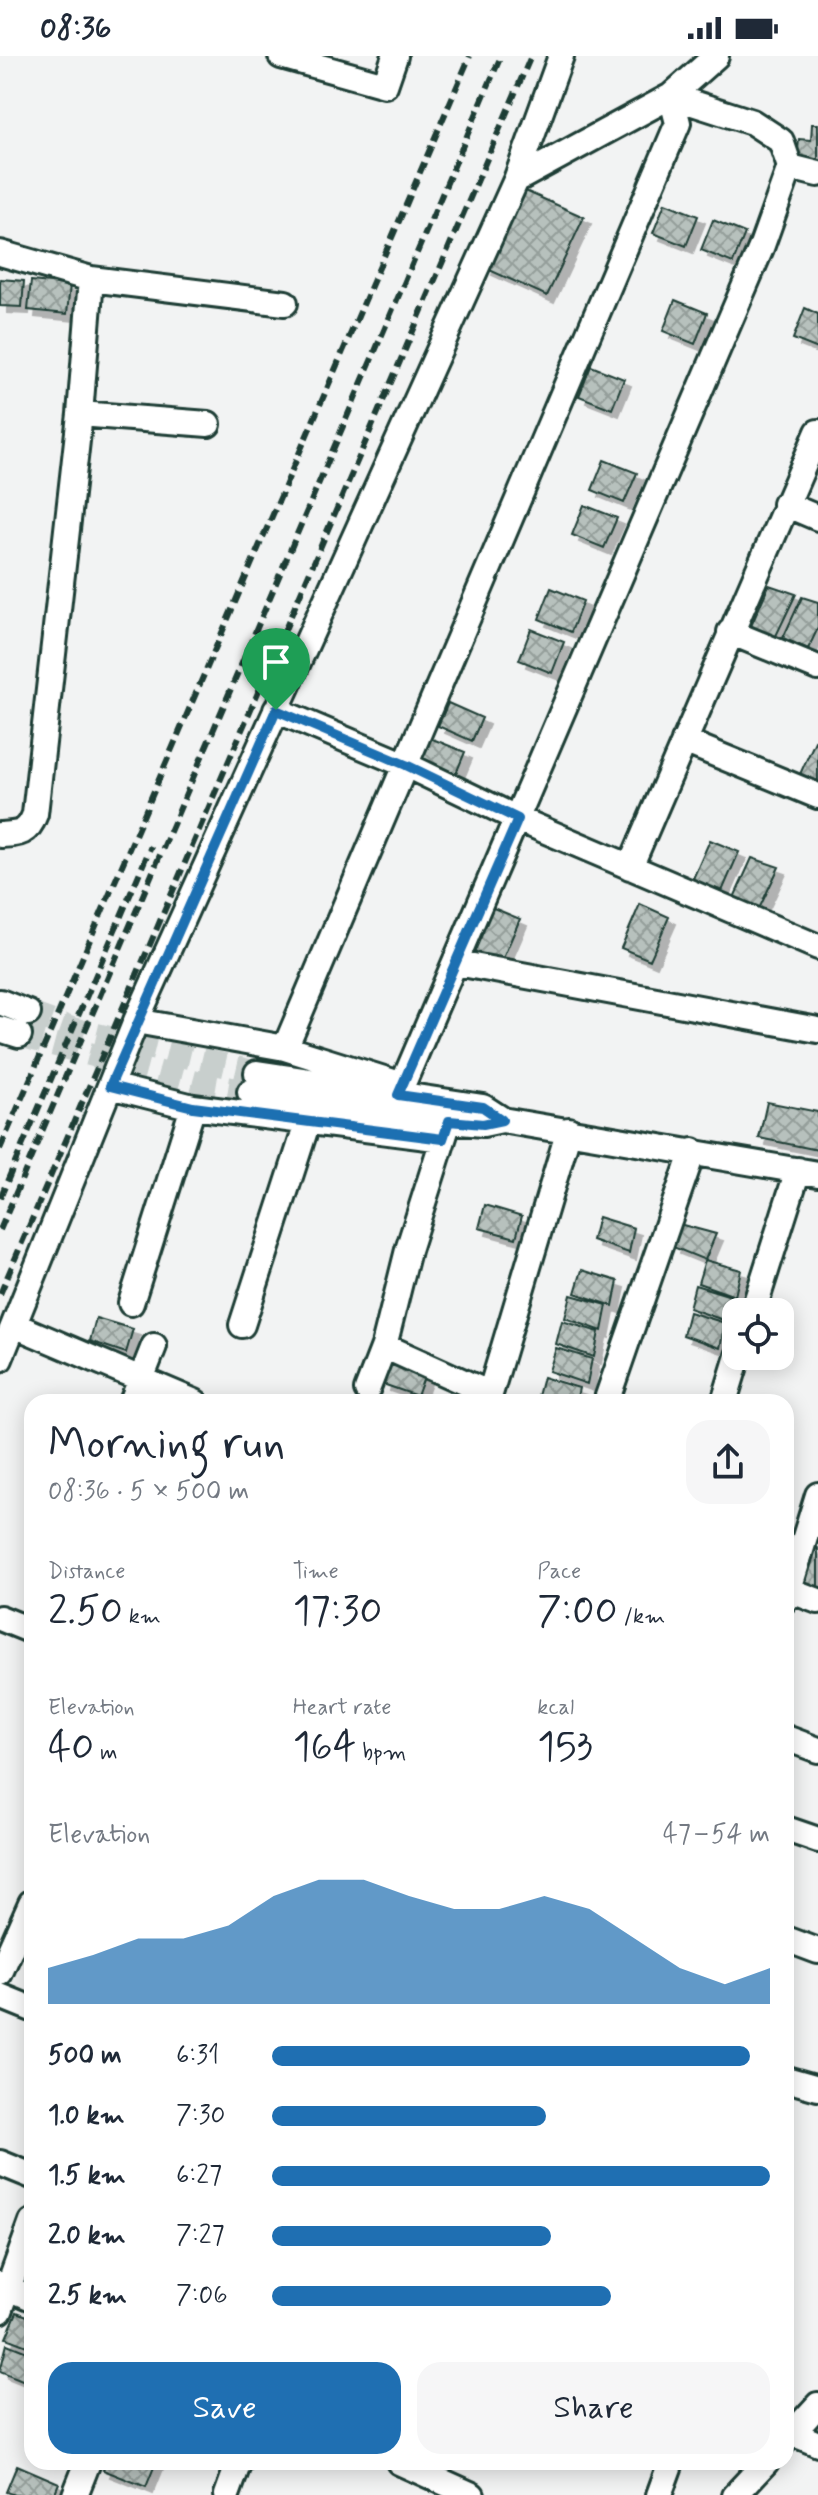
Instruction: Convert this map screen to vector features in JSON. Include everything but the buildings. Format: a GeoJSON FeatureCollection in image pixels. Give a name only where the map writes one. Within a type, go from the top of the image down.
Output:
{"type":"FeatureCollection","features":[{"type":"Feature","properties":{"kind":"street"},"geometry":{"type":"LineString","coordinates":[[281,56],[385,85],[395,56]]}},
{"type":"Feature","properties":{"kind":"street"},"geometry":{"type":"LineString","coordinates":[[0,1359],[136,1021],[516,180],[561,56]]}},
{"type":"Feature","properties":{"kind":"street"},"geometry":{"type":"LineString","coordinates":[[516,180],[671,96],[716,56]]}},
{"type":"Feature","properties":{"kind":"street"},"geometry":{"type":"LineString","coordinates":[[409,1099],[457,963],[761,248],[790,167],[781,141],[752,122],[671,96]]}},
{"type":"Feature","properties":{"kind":"street"},"geometry":{"type":"LineString","coordinates":[[285,1048],[678,123],[671,96]]}},
{"type":"Feature","properties":{"kind":"street"},"geometry":{"type":"LineString","coordinates":[[790,167],[818,174]]}},
{"type":"Feature","properties":{"kind":"street"},"geometry":{"type":"LineString","coordinates":[[0,253],[91,279],[285,303]]}},
{"type":"Feature","properties":{"kind":"street"},"geometry":{"type":"LineString","coordinates":[[0,835],[20,834],[30,828],[35,814],[80,414],[91,279]]}},
{"type":"Feature","properties":{"kind":"street"},"geometry":{"type":"LineString","coordinates":[[80,414],[208,424]]}},
{"type":"Feature","properties":{"kind":"street"},"geometry":{"type":"LineString","coordinates":[[630,867],[818,432]]}},
{"type":"Feature","properties":{"kind":"street"},"geometry":{"type":"LineString","coordinates":[[785,504],[818,518]]}},
{"type":"Feature","properties":{"kind":"street"},"geometry":{"type":"LineString","coordinates":[[730,632],[818,668]]}},
{"type":"Feature","properties":{"kind":"street"},"geometry":{"type":"LineString","coordinates":[[276,710],[406,765],[518,819],[818,947]]}},
{"type":"Feature","properties":{"kind":"street"},"geometry":{"type":"LineString","coordinates":[[684,741],[818,796]]}},
{"type":"Feature","properties":{"kind":"street"},"geometry":{"type":"LineString","coordinates":[[457,963],[818,1030]]}},
{"type":"Feature","properties":{"kind":"street"},"geometry":{"type":"LineString","coordinates":[[0,1002],[16,1026]]}},
{"type":"Feature","properties":{"kind":"street"},"geometry":{"type":"LineString","coordinates":[[136,1021],[285,1048],[409,1099],[446,1130]]}},
{"type":"Feature","properties":{"kind":"street"},"geometry":{"type":"LineString","coordinates":[[254,1083],[483,1107],[502,1120]]}},
{"type":"Feature","properties":{"kind":"street"},"geometry":{"type":"LineString","coordinates":[[110,1086],[193,1107],[308,1121],[446,1130],[502,1120],[808,1172],[758,1298]]}},
{"type":"Feature","properties":{"kind":"street"},"geometry":{"type":"LineString","coordinates":[[131,1303],[193,1107]]}},
{"type":"Feature","properties":{"kind":"street"},"geometry":{"type":"LineString","coordinates":[[242,1325],[308,1121]]}},
{"type":"Feature","properties":{"kind":"street"},"geometry":{"type":"LineString","coordinates":[[367,1390],[384,1346],[408,1250],[446,1130]]}},
{"type":"Feature","properties":{"kind":"street"},"geometry":{"type":"LineString","coordinates":[[490,1394],[569,1130]]}},
{"type":"Feature","properties":{"kind":"street"},"geometry":{"type":"LineString","coordinates":[[609,1394],[693,1151]]}},
{"type":"Feature","properties":{"kind":"street"},"geometry":{"type":"LineString","coordinates":[[14,1325],[176,1394]]}},
{"type":"Feature","properties":{"kind":"street"},"geometry":{"type":"LineString","coordinates":[[135,1394],[154,1346]]}},
{"type":"Feature","properties":{"kind":"street"},"geometry":{"type":"LineString","coordinates":[[384,1346],[481,1394]]}},
{"type":"Feature","properties":{"kind":"street"},"geometry":{"type":"LineString","coordinates":[[726,1394],[734,1370]]}},
{"type":"Feature","properties":{"kind":"street"},"geometry":{"type":"LineString","coordinates":[[794,1572],[818,1495]]}},
{"type":"Feature","properties":{"kind":"street"},"geometry":{"type":"LineString","coordinates":[[794,1596],[818,1601]]}},
{"type":"Feature","properties":{"kind":"street"},"geometry":{"type":"LineString","coordinates":[[0,1618],[24,1628]]}},
{"type":"Feature","properties":{"kind":"street"},"geometry":{"type":"LineString","coordinates":[[794,1741],[818,1750]]}},
{"type":"Feature","properties":{"kind":"street"},"geometry":{"type":"LineString","coordinates":[[794,1832],[818,1840]]}},
{"type":"Feature","properties":{"kind":"street"},"geometry":{"type":"LineString","coordinates":[[0,1973],[24,1919]]}},
{"type":"Feature","properties":{"kind":"street"},"geometry":{"type":"LineString","coordinates":[[794,1942],[818,1951]]}},
{"type":"Feature","properties":{"kind":"street"},"geometry":{"type":"LineString","coordinates":[[0,1996],[24,2006]]}},
{"type":"Feature","properties":{"kind":"street"},"geometry":{"type":"LineString","coordinates":[[794,2081],[818,2088]]}},
{"type":"Feature","properties":{"kind":"street"},"geometry":{"type":"LineString","coordinates":[[0,2163],[24,2173]]}},
{"type":"Feature","properties":{"kind":"street"},"geometry":{"type":"LineString","coordinates":[[0,2311],[4,2286],[24,2240]]}},
{"type":"Feature","properties":{"kind":"street"},"geometry":{"type":"LineString","coordinates":[[4,2286],[24,2295]]}},
{"type":"Feature","properties":{"kind":"street"},"geometry":{"type":"LineString","coordinates":[[794,2431],[818,2405]]}},
{"type":"Feature","properties":{"kind":"street"},"geometry":{"type":"LineString","coordinates":[[794,2438],[818,2444]]}},
{"type":"Feature","properties":{"kind":"street"},"geometry":{"type":"LineString","coordinates":[[75,2495],[85,2470]]}},
{"type":"Feature","properties":{"kind":"street"},"geometry":{"type":"LineString","coordinates":[[227,2495],[236,2470]]}},
{"type":"Feature","properties":{"kind":"street"},"geometry":{"type":"LineString","coordinates":[[416,2470],[466,2494]]}},
{"type":"Feature","properties":{"kind":"street"},"geometry":{"type":"LineString","coordinates":[[659,2495],[668,2470]]}},
{"type":"Feature","properties":{"kind":"street"},"geometry":{"type":"LineString","coordinates":[[735,2495],[758,2470]]}},
{"type":"Feature","properties":{"kind":"tunnel"},"geometry":{"type":"LineString","coordinates":[[28,1013],[72,1029],[257,1073]]}},
{"type":"Feature","properties":{"kind":"tunnel"},"geometry":{"type":"LineString","coordinates":[[19,1035],[201,1084],[250,1092]]}},
{"type":"Feature","properties":{"kind":"railway"},"geometry":{"type":"LineString","coordinates":[[0,1149],[470,56]]}},
{"type":"Feature","properties":{"kind":"railway"},"geometry":{"type":"LineString","coordinates":[[0,1230],[501,56]]}},
{"type":"Feature","properties":{"kind":"railway"},"geometry":{"type":"LineString","coordinates":[[0,1294],[531,56]]}},
{"type":"Feature","properties":{"kind":"railway"},"geometry":{"type":"LineString","coordinates":[[0,1198],[151,846]]}},
{"type":"Feature","properties":{"kind":"route"},"geometry":{"type":"LineString","coordinates":[[276,710],[406,765],[518,819],[398,1095],[483,1107],[502,1120],[483,1124],[449,1121],[443,1139],[193,1107],[110,1086],[136,1021],[276,710]]}}]}
